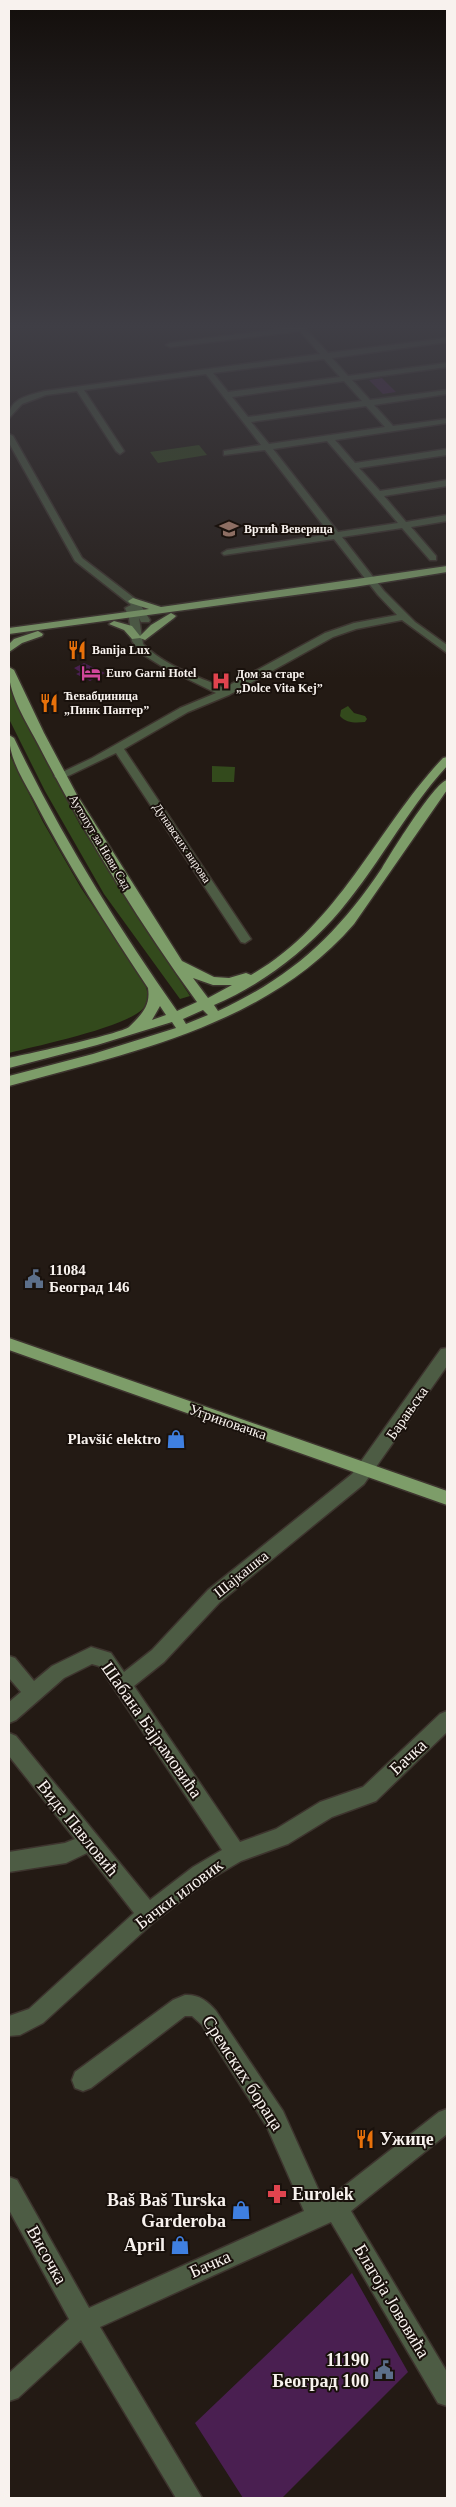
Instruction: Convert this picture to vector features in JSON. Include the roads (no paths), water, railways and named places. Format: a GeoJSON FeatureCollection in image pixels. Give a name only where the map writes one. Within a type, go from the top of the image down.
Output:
{"type":"FeatureCollection","features":[{"type":"Feature","properties":{"kind":"main road"},"geometry":{"type":"LineString","coordinates":[[375,585],[447,569]]}},
{"type":"Feature","properties":{"kind":"main road"},"geometry":{"type":"LineString","coordinates":[[9,631],[140,617],[447,577]]}},
{"type":"Feature","properties":{"kind":"main road"},"geometry":{"type":"LineString","coordinates":[[9,636],[42,633],[112,620],[130,602],[168,613]]}},
{"type":"Feature","properties":{"kind":"main road"},"geometry":{"type":"LineString","coordinates":[[112,620],[131,629],[141,637],[155,627],[168,613]]}},
{"type":"Feature","properties":{"kind":"main road"},"geometry":{"type":"LineString","coordinates":[[9,621],[53,626]]}},
{"type":"Feature","properties":{"kind":"main road"},"geometry":{"type":"LineString","coordinates":[[9,649],[18,640],[42,633]]}},
{"type":"Feature","properties":{"kind":"main road","name":"Аутопут за Нови Сад"},"geometry":{"type":"LineString","coordinates":[[9,670],[60,776],[93,834],[175,960],[216,1017]]}},
{"type":"Feature","properties":{"kind":"main road"},"geometry":{"type":"LineString","coordinates":[[9,738],[62,841],[184,1030]]}},
{"type":"Feature","properties":{"kind":"main road"},"geometry":{"type":"LineString","coordinates":[[9,1064],[176,1018],[248,984],[278,962],[314,931],[329,915],[351,888],[417,791],[447,760]]}},
{"type":"Feature","properties":{"kind":"main road"},"geometry":{"type":"LineString","coordinates":[[9,1081],[184,1030],[216,1017],[284,981],[334,940],[373,889],[447,783]]}},
{"type":"Feature","properties":{"kind":"main road"},"geometry":{"type":"LineString","coordinates":[[175,960],[202,978],[221,983],[242,979],[278,962]]}},
{"type":"Feature","properties":{"kind":"main road"},"geometry":{"type":"LineString","coordinates":[[130,1031],[153,1010],[156,996],[153,984]]}},
{"type":"Feature","properties":{"kind":"main road","name":"Угриновачка"},"geometry":{"type":"LineString","coordinates":[[9,1344],[365,1471],[447,1498]]}},
{"type":"Feature","properties":{"kind":"street"},"geometry":{"type":"LineString","coordinates":[[14,445],[75,555],[85,567],[114,588],[114,592],[130,602],[140,617],[140,646],[156,658],[225,693]]}},
{"type":"Feature","properties":{"kind":"street"},"geometry":{"type":"LineString","coordinates":[[116,445],[120,451]]}},
{"type":"Feature","properties":{"kind":"street"},"geometry":{"type":"LineString","coordinates":[[228,453],[281,445]]}},
{"type":"Feature","properties":{"kind":"street"},"geometry":{"type":"LineString","coordinates":[[335,445],[433,558]]}},
{"type":"Feature","properties":{"kind":"street"},"geometry":{"type":"LineString","coordinates":[[267,447],[375,585],[403,616],[447,650]]}},
{"type":"Feature","properties":{"kind":"street"},"geometry":{"type":"LineString","coordinates":[[353,466],[447,452]]}},
{"type":"Feature","properties":{"kind":"street"},"geometry":{"type":"LineString","coordinates":[[377,494],[447,484]]}},
{"type":"Feature","properties":{"kind":"street"},"geometry":{"type":"LineString","coordinates":[[227,553],[447,518]]}},
{"type":"Feature","properties":{"kind":"street"},"geometry":{"type":"LineString","coordinates":[[60,776],[118,748],[184,710],[225,693],[335,632],[403,616]]}},
{"type":"Feature","properties":{"kind":"street","name":"Дунавских вирова"},"geometry":{"type":"LineString","coordinates":[[118,748],[245,939]]}},
{"type":"Feature","properties":{"kind":"street","name":"Барањска"},"geometry":{"type":"LineString","coordinates":[[365,1471],[447,1354]]}},
{"type":"Feature","properties":{"kind":"street","name":"Шајкашка"},"geometry":{"type":"LineString","coordinates":[[123,1684],[158,1656],[193,1616],[214,1596],[345,1491],[365,1471]]}},
{"type":"Feature","properties":{"kind":"street","name":"Шабана Бајрамовића"},"geometry":{"type":"LineString","coordinates":[[9,1714],[62,1669],[91,1655],[105,1659],[236,1854]]}},
{"type":"Feature","properties":{"kind":"street"},"geometry":{"type":"LineString","coordinates":[[9,1664],[32,1694]]}},
{"type":"Feature","properties":{"kind":"street","name":"Бачка"},"geometry":{"type":"LineString","coordinates":[[369,1794],[447,1720]]}},
{"type":"Feature","properties":{"kind":"street","name":"Виде Павловић"},"geometry":{"type":"LineString","coordinates":[[9,1742],[148,1914]]}},
{"type":"Feature","properties":{"kind":"street","name":"Бачки иловик"},"geometry":{"type":"LineString","coordinates":[[9,2026],[20,2024],[36,2016],[148,1914],[200,1874],[236,1854],[281,1837],[327,1810],[369,1794]]}},
{"type":"Feature","properties":{"kind":"street"},"geometry":{"type":"LineString","coordinates":[[9,1862],[66,1853],[89,1842]]}},
{"type":"Feature","properties":{"kind":"street","name":"Сремских бораца"},"geometry":{"type":"LineString","coordinates":[[83,2080],[180,2007],[193,2004],[210,2018],[275,2119],[327,2212]]}},
{"type":"Feature","properties":{"kind":"street"},"geometry":{"type":"LineString","coordinates":[[327,2212],[447,2120]]}},
{"type":"Feature","properties":{"kind":"street","name":"Височка"},"geometry":{"type":"LineString","coordinates":[[9,2188],[84,2322]]}},
{"type":"Feature","properties":{"kind":"street","name":"Бачка"},"geometry":{"type":"LineString","coordinates":[[9,2389],[84,2322],[327,2212]]}},
{"type":"Feature","properties":{"kind":"street","name":"Благоја Јововића"},"geometry":{"type":"LineString","coordinates":[[327,2212],[447,2394]]}},
{"type":"Feature","properties":{"kind":"street"},"geometry":{"type":"LineString","coordinates":[[84,2322],[190,2498]]}},
{"type":"Feature","properties":{"kind":"place","name":"Вртић Веверица"},"geometry":{"type":"Point","coordinates":[229,529]}},
{"type":"Feature","properties":{"kind":"place","name":"Banija Lux"},"geometry":{"type":"Point","coordinates":[77,650]}},
{"type":"Feature","properties":{"kind":"place","name":"Euro Garni Hotel"},"geometry":{"type":"Point","coordinates":[91,673]}},
{"type":"Feature","properties":{"kind":"place","name":"Дом за старе „Dolce Vita Kej”"},"geometry":{"type":"Point","coordinates":[221,681]}},
{"type":"Feature","properties":{"kind":"place","name":"Ћевабџиница „Пинк Пантер”"},"geometry":{"type":"Point","coordinates":[49,703]}},
{"type":"Feature","properties":{"kind":"place","name":"11084 Београд 146"},"geometry":{"type":"Point","coordinates":[34,1279]}},
{"type":"Feature","properties":{"kind":"place","name":"Plavšić elektro"},"geometry":{"type":"Point","coordinates":[176,1439]}},
{"type":"Feature","properties":{"kind":"place","name":"Ужице"},"geometry":{"type":"Point","coordinates":[365,2139]}},
{"type":"Feature","properties":{"kind":"place","name":"Eurolek"},"geometry":{"type":"Point","coordinates":[277,2194]}},
{"type":"Feature","properties":{"kind":"place","name":"Baš Baš Turska Garderoba"},"geometry":{"type":"Point","coordinates":[241,2210]}},
{"type":"Feature","properties":{"kind":"place","name":"April"},"geometry":{"type":"Point","coordinates":[180,2245]}},
{"type":"Feature","properties":{"kind":"place","name":"11190 Београд 100"},"geometry":{"type":"Point","coordinates":[384,2370]}}]}
